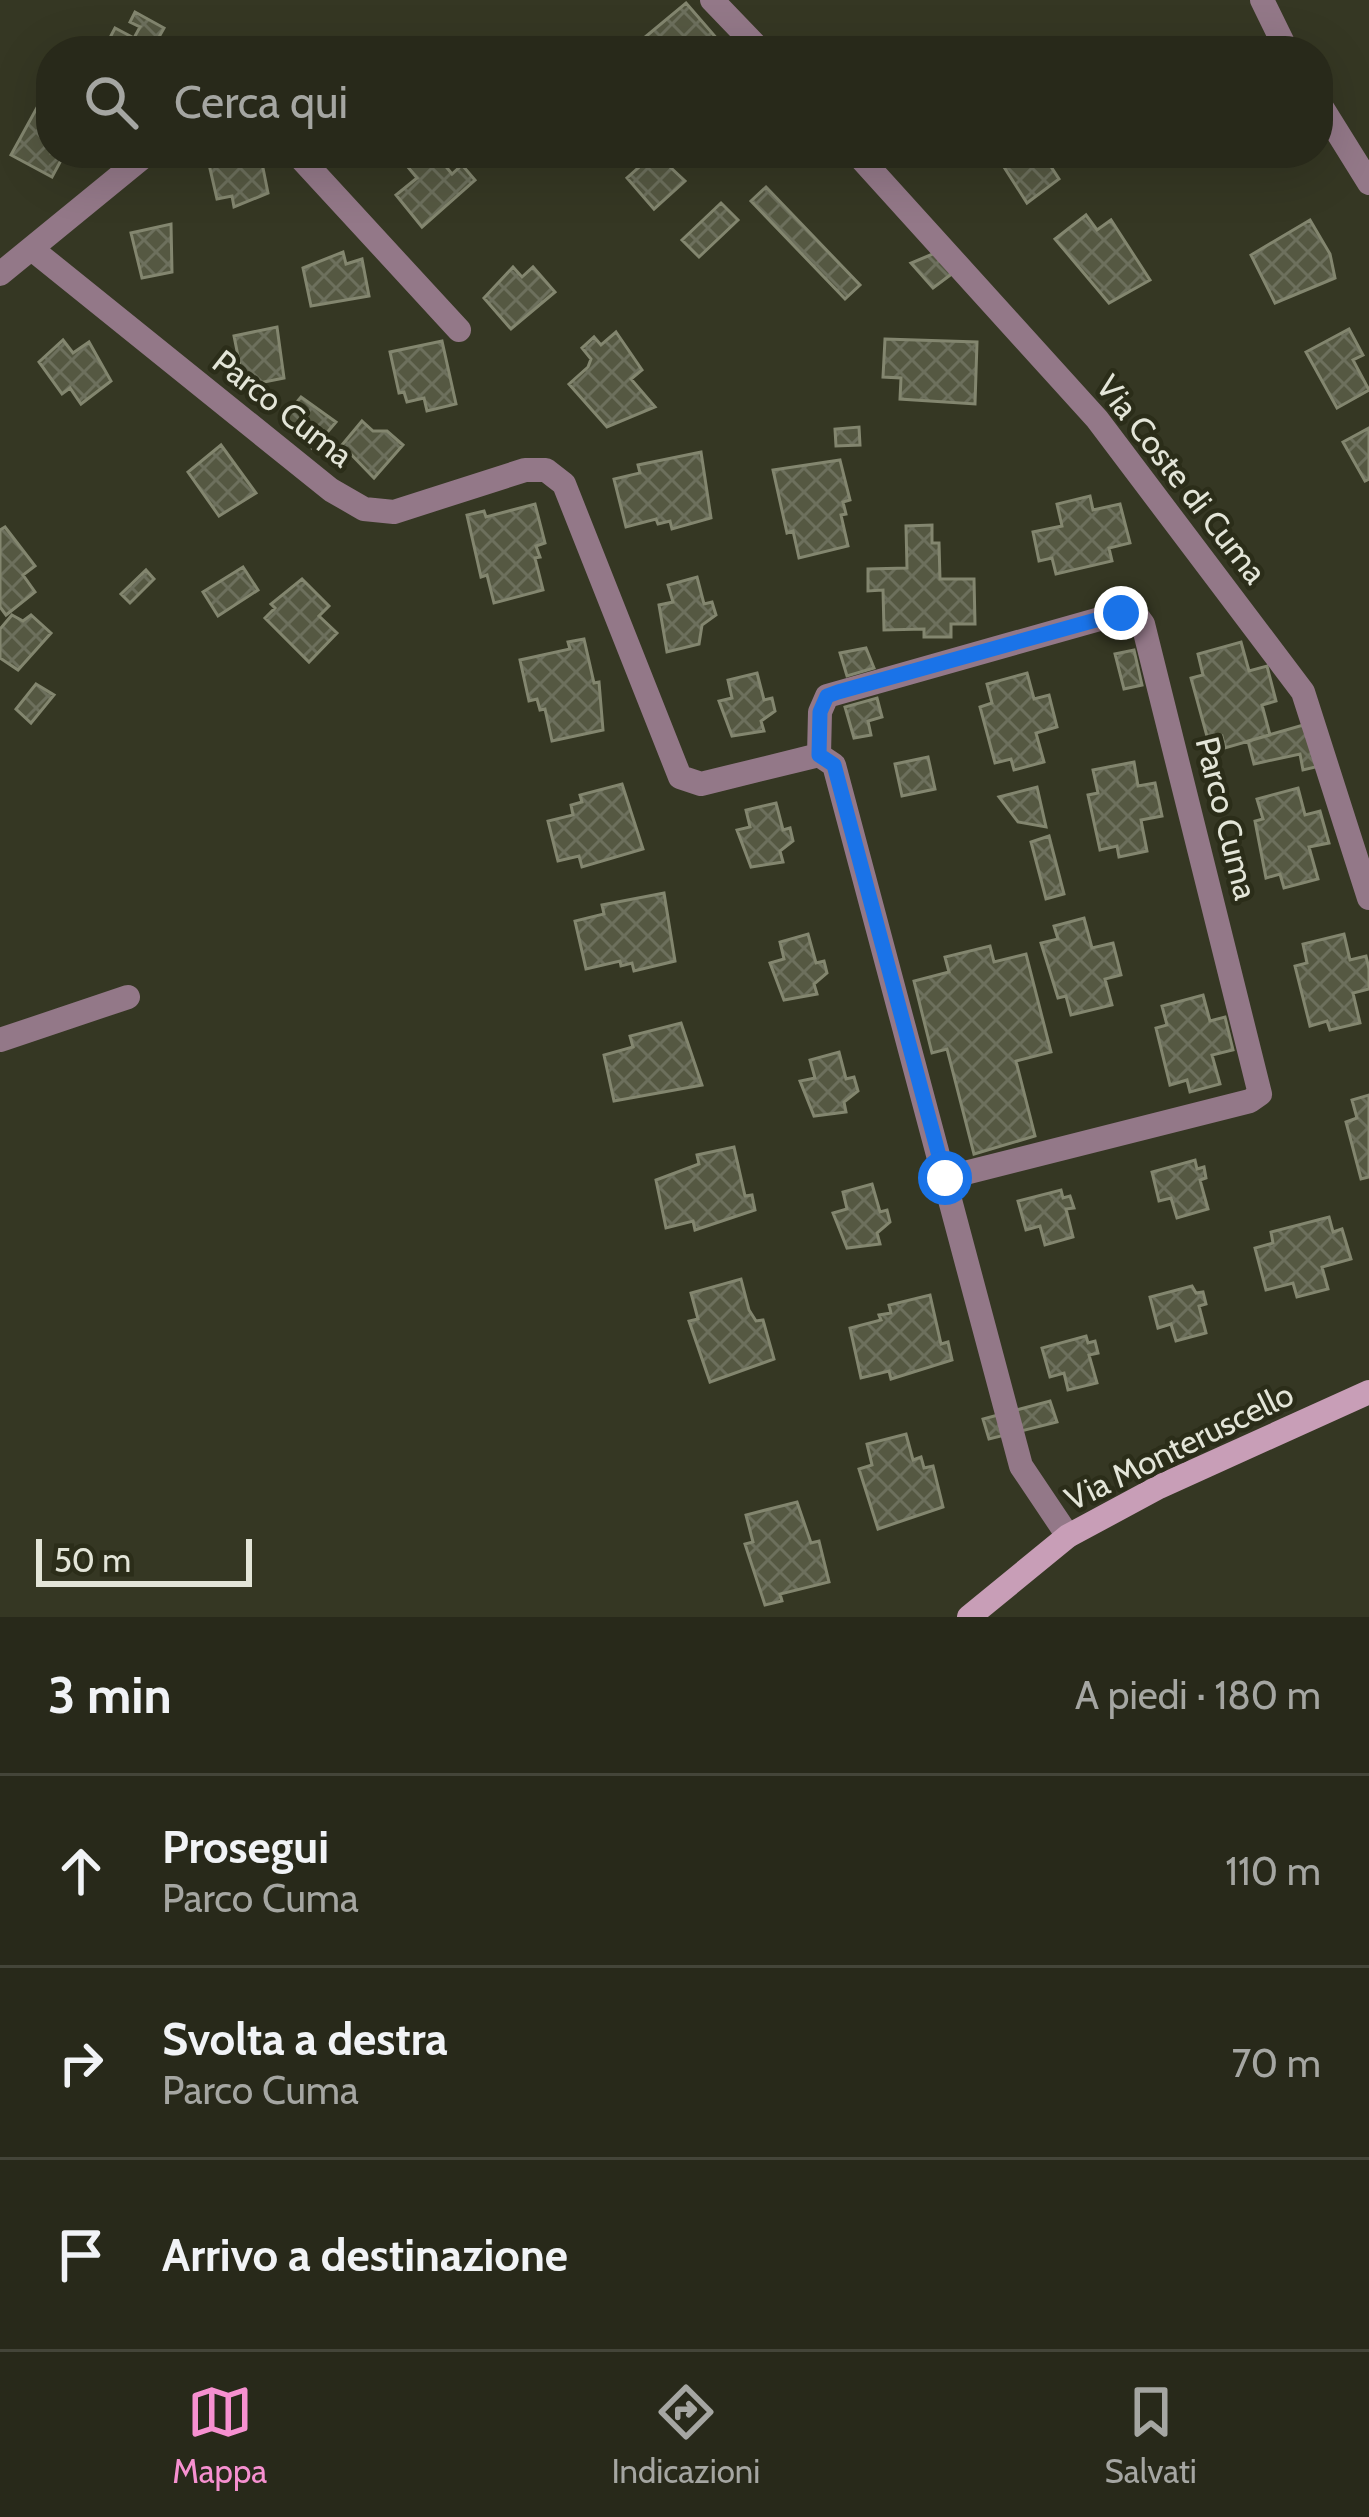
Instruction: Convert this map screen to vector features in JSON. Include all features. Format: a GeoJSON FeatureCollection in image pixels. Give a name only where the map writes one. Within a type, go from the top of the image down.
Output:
{"type":"FeatureCollection","features":[{"type":"Feature","properties":{"kind":"street"},"geometry":{"type":"LineString","coordinates":[[712,0],[746,36]]}},
{"type":"Feature","properties":{"kind":"street"},"geometry":{"type":"LineString","coordinates":[[1262,0],[1280,36]]}},
{"type":"Feature","properties":{"kind":"street"},"geometry":{"type":"LineString","coordinates":[[1333,125],[1369,183]]}},
{"type":"Feature","properties":{"kind":"street"},"geometry":{"type":"LineString","coordinates":[[0,274],[130,168]]}},
{"type":"Feature","properties":{"kind":"street"},"geometry":{"type":"LineString","coordinates":[[310,168],[459,330]]}},
{"type":"Feature","properties":{"kind":"street","name":"Via Coste di Cuma"},"geometry":{"type":"LineString","coordinates":[[870,168],[1097,419],[1303,692],[1369,898]]}},
{"type":"Feature","properties":{"kind":"street","name":"Parco Cuma"},"geometry":{"type":"LineString","coordinates":[[33,250],[331,490],[364,509],[394,512],[525,470],[546,470],[564,484],[680,777],[701,784],[819,755],[820,712],[827,696],[1121,613],[1135,613],[1143,624],[1260,1094],[1250,1101],[945,1178]]}},
{"type":"Feature","properties":{"kind":"street"},"geometry":{"type":"LineString","coordinates":[[819,755],[834,765],[1021,1466],[1068,1536]]}},
{"type":"Feature","properties":{"kind":"street"},"geometry":{"type":"LineString","coordinates":[[0,1040],[128,997]]}},
{"type":"Feature","properties":{"kind":"street","name":"Via Monteruscello"},"geometry":{"type":"LineString","coordinates":[[969,1617],[1068,1536],[1160,1487],[1369,1392]]}},
{"type":"Feature","properties":{"kind":"building"},"geometry":{"type":"Polygon","coordinates":[[[686,3],[715,36],[646,36],[686,3]]]}},
{"type":"Feature","properties":{"kind":"building"},"geometry":{"type":"Polygon","coordinates":[[[135,12],[164,28],[160,36],[135,36],[140,27],[130,22],[135,12]]]}},
{"type":"Feature","properties":{"kind":"building"},"geometry":{"type":"Polygon","coordinates":[[[36,109],[36,168],[57,168],[52,177],[11,155],[36,109]]]}},
{"type":"Feature","properties":{"kind":"building"},"geometry":{"type":"Polygon","coordinates":[[[210,168],[263,168],[268,193],[234,207],[232,196],[217,199],[210,168]]]}},
{"type":"Feature","properties":{"kind":"building"},"geometry":{"type":"Polygon","coordinates":[[[409,168],[447,168],[452,174],[465,168],[475,180],[422,227],[396,195],[417,178],[409,168]]]}},
{"type":"Feature","properties":{"kind":"building"},"geometry":{"type":"Polygon","coordinates":[[[638,168],[671,168],[685,181],[654,209],[627,178],[638,168]]]}},
{"type":"Feature","properties":{"kind":"building"},"geometry":{"type":"Polygon","coordinates":[[[1005,168],[1052,168],[1059,179],[1027,203],[1005,168]]]}},
{"type":"Feature","properties":{"kind":"building"},"geometry":{"type":"Polygon","coordinates":[[[766,187],[860,285],[845,299],[751,201],[766,187]]]}},
{"type":"Feature","properties":{"kind":"building"},"geometry":{"type":"Polygon","coordinates":[[[721,203],[738,220],[699,257],[682,240],[721,203]]]}},
{"type":"Feature","properties":{"kind":"building"},"geometry":{"type":"Polygon","coordinates":[[[1086,215],[1097,230],[1111,220],[1150,280],[1109,303],[1055,239],[1086,215]]]}},
{"type":"Feature","properties":{"kind":"building"},"geometry":{"type":"Polygon","coordinates":[[[1310,220],[1330,254],[1335,278],[1275,303],[1251,255],[1310,220]]]}},
{"type":"Feature","properties":{"kind":"building"},"geometry":{"type":"Polygon","coordinates":[[[171,224],[172,272],[142,278],[131,233],[171,224]]]}},
{"type":"Feature","properties":{"kind":"building"},"geometry":{"type":"Polygon","coordinates":[[[343,252],[346,264],[362,259],[369,296],[311,306],[303,268],[343,252]]]}},
{"type":"Feature","properties":{"kind":"building"},"geometry":{"type":"Polygon","coordinates":[[[935,253],[953,273],[933,288],[911,263],[935,253]]]}},
{"type":"Feature","properties":{"kind":"building"},"geometry":{"type":"Polygon","coordinates":[[[513,267],[522,277],[533,267],[555,292],[511,329],[484,298],[513,267]]]}},
{"type":"Feature","properties":{"kind":"building"},"geometry":{"type":"Polygon","coordinates":[[[277,327],[284,378],[244,386],[234,336],[277,327]]]}},
{"type":"Feature","properties":{"kind":"building"},"geometry":{"type":"Polygon","coordinates":[[[1349,329],[1363,355],[1353,360],[1369,390],[1337,408],[1306,352],[1349,329]]]}},
{"type":"Feature","properties":{"kind":"building"},"geometry":{"type":"Polygon","coordinates":[[[616,332],[642,370],[631,379],[655,407],[607,427],[569,384],[591,359],[582,348],[594,337],[601,345],[616,332]]]}},
{"type":"Feature","properties":{"kind":"building"},"geometry":{"type":"Polygon","coordinates":[[[885,339],[977,342],[975,404],[900,399],[901,378],[883,377],[885,339]]]}},
{"type":"Feature","properties":{"kind":"building"},"geometry":{"type":"Polygon","coordinates":[[[63,340],[73,353],[89,342],[111,381],[81,404],[70,388],[62,394],[39,362],[63,340]]]}},
{"type":"Feature","properties":{"kind":"building"},"geometry":{"type":"Polygon","coordinates":[[[442,341],[456,404],[427,411],[424,398],[407,402],[404,392],[399,393],[390,352],[442,341]]]}},
{"type":"Feature","properties":{"kind":"building"},"geometry":{"type":"Polygon","coordinates":[[[301,397],[336,422],[313,449],[281,421],[301,397]]]}},
{"type":"Feature","properties":{"kind":"building"},"geometry":{"type":"Polygon","coordinates":[[[362,421],[373,431],[387,431],[403,445],[374,478],[342,445],[362,421]]]}},
{"type":"Feature","properties":{"kind":"building"},"geometry":{"type":"Polygon","coordinates":[[[859,427],[860,445],[836,446],[835,429],[859,427]]]}},
{"type":"Feature","properties":{"kind":"building"},"geometry":{"type":"Polygon","coordinates":[[[1369,428],[1369,479],[1365,481],[1343,442],[1369,428]]]}},
{"type":"Feature","properties":{"kind":"building"},"geometry":{"type":"Polygon","coordinates":[[[221,445],[256,493],[219,516],[188,472],[221,445]]]}},
{"type":"Feature","properties":{"kind":"building"},"geometry":{"type":"Polygon","coordinates":[[[701,452],[711,518],[672,529],[670,521],[658,524],[656,519],[626,527],[614,479],[640,473],[638,465],[701,452]]]}},
{"type":"Feature","properties":{"kind":"building"},"geometry":{"type":"Polygon","coordinates":[[[840,460],[850,500],[843,502],[846,514],[841,515],[848,546],[799,558],[793,531],[787,533],[773,470],[840,460]]]}},
{"type":"Feature","properties":{"kind":"building"},"geometry":{"type":"Polygon","coordinates":[[[1090,496],[1093,510],[1120,504],[1130,543],[1109,548],[1112,561],[1056,574],[1052,558],[1039,561],[1033,532],[1062,526],[1057,504],[1090,496]]]}},
{"type":"Feature","properties":{"kind":"building"},"geometry":{"type":"Polygon","coordinates":[[[535,504],[545,543],[536,546],[540,557],[535,558],[543,590],[494,603],[487,575],[481,577],[467,515],[484,511],[486,517],[535,504]]]}},
{"type":"Feature","properties":{"kind":"building"},"geometry":{"type":"Polygon","coordinates":[[[932,525],[932,543],[939,543],[940,579],[974,579],[975,624],[951,624],[951,637],[924,637],[924,629],[884,630],[883,590],[868,591],[868,569],[907,568],[906,526],[932,525]]]}},
{"type":"Feature","properties":{"kind":"building"},"geometry":{"type":"Polygon","coordinates":[[[5,527],[35,566],[23,575],[35,592],[6,615],[0,607],[0,530],[5,527]]]}},
{"type":"Feature","properties":{"kind":"building"},"geometry":{"type":"Polygon","coordinates":[[[243,567],[258,590],[218,616],[203,592],[243,567]]]}},
{"type":"Feature","properties":{"kind":"building"},"geometry":{"type":"Polygon","coordinates":[[[146,570],[154,579],[130,603],[121,594],[146,570]]]}},
{"type":"Feature","properties":{"kind":"building"},"geometry":{"type":"Polygon","coordinates":[[[697,577],[704,604],[712,602],[716,615],[702,625],[699,644],[667,652],[659,605],[673,602],[668,585],[697,577]]]}},
{"type":"Feature","properties":{"kind":"building"},"geometry":{"type":"Polygon","coordinates":[[[302,579],[329,606],[319,616],[337,633],[309,662],[265,618],[275,608],[271,604],[302,579]]]}},
{"type":"Feature","properties":{"kind":"building"},"geometry":{"type":"Polygon","coordinates":[[[12,615],[23,621],[31,615],[51,633],[18,670],[0,658],[0,629],[12,615]]]}},
{"type":"Feature","properties":{"kind":"building"},"geometry":{"type":"Polygon","coordinates":[[[584,639],[594,683],[599,682],[603,730],[552,741],[545,709],[540,710],[537,699],[529,701],[520,660],[570,649],[568,642],[584,639]]]}},
{"type":"Feature","properties":{"kind":"building"},"geometry":{"type":"Polygon","coordinates":[[[1241,642],[1249,671],[1267,666],[1276,701],[1262,705],[1270,735],[1225,748],[1222,736],[1208,740],[1191,678],[1203,675],[1198,654],[1241,642]]]}},
{"type":"Feature","properties":{"kind":"building"},"geometry":{"type":"Polygon","coordinates":[[[866,648],[874,668],[847,676],[840,653],[866,648]]]}},
{"type":"Feature","properties":{"kind":"building"},"geometry":{"type":"Polygon","coordinates":[[[1134,650],[1142,685],[1124,689],[1115,654],[1134,650]]]}},
{"type":"Feature","properties":{"kind":"building"},"geometry":{"type":"Polygon","coordinates":[[[757,673],[764,700],[772,698],[775,711],[761,721],[764,731],[732,736],[719,701],[732,698],[728,680],[757,673]]]}},
{"type":"Feature","properties":{"kind":"building"},"geometry":{"type":"Polygon","coordinates":[[[1027,673],[1034,699],[1049,695],[1057,727],[1036,733],[1044,762],[1014,770],[1011,759],[995,763],[980,707],[992,703],[987,684],[1027,673]]]}},
{"type":"Feature","properties":{"kind":"building"},"geometry":{"type":"Polygon","coordinates":[[[36,684],[54,695],[31,723],[16,709],[36,684]]]}},
{"type":"Feature","properties":{"kind":"building"},"geometry":{"type":"Polygon","coordinates":[[[877,698],[882,717],[868,721],[871,735],[854,738],[845,707],[877,698]]]}},
{"type":"Feature","properties":{"kind":"building"},"geometry":{"type":"Polygon","coordinates":[[[1310,723],[1324,765],[1303,770],[1300,754],[1254,764],[1248,741],[1310,723]]]}},
{"type":"Feature","properties":{"kind":"building"},"geometry":{"type":"Polygon","coordinates":[[[928,757],[935,789],[902,796],[895,764],[928,757]]]}},
{"type":"Feature","properties":{"kind":"building"},"geometry":{"type":"Polygon","coordinates":[[[1134,762],[1138,786],[1155,783],[1162,816],[1141,820],[1147,851],[1119,857],[1117,846],[1100,850],[1088,795],[1098,793],[1093,770],[1134,762]]]}},
{"type":"Feature","properties":{"kind":"building"},"geometry":{"type":"Polygon","coordinates":[[[622,784],[643,849],[582,867],[579,856],[558,861],[548,821],[573,815],[571,805],[582,802],[580,795],[622,784]]]}},
{"type":"Feature","properties":{"kind":"building"},"geometry":{"type":"Polygon","coordinates":[[[1037,787],[1046,827],[1018,822],[999,797],[1037,787]]]}},
{"type":"Feature","properties":{"kind":"building"},"geometry":{"type":"Polygon","coordinates":[[[1298,788],[1305,815],[1320,811],[1329,843],[1309,847],[1318,879],[1284,888],[1280,874],[1266,878],[1255,821],[1263,819],[1257,799],[1298,788]]]}},
{"type":"Feature","properties":{"kind":"building"},"geometry":{"type":"Polygon","coordinates":[[[776,803],[783,830],[790,828],[793,841],[780,851],[783,862],[751,867],[737,830],[750,827],[746,810],[776,803]]]}},
{"type":"Feature","properties":{"kind":"building"},"geometry":{"type":"Polygon","coordinates":[[[1049,836],[1064,894],[1046,899],[1031,842],[1049,836]]]}},
{"type":"Feature","properties":{"kind":"building"},"geometry":{"type":"Polygon","coordinates":[[[664,893],[675,961],[634,971],[632,963],[621,966],[620,961],[586,969],[575,921],[604,914],[602,905],[664,893]]]}},
{"type":"Feature","properties":{"kind":"building"},"geometry":{"type":"Polygon","coordinates":[[[1084,918],[1092,948],[1113,943],[1121,975],[1105,979],[1112,1005],[1071,1015],[1066,996],[1058,998],[1041,943],[1058,939],[1054,926],[1084,918]]]}},
{"type":"Feature","properties":{"kind":"building"},"geometry":{"type":"Polygon","coordinates":[[[808,934],[816,963],[824,961],[827,973],[814,984],[817,994],[784,1000],[770,963],[784,959],[780,942],[808,934]]]}},
{"type":"Feature","properties":{"kind":"building"},"geometry":{"type":"Polygon","coordinates":[[[1344,934],[1350,960],[1366,956],[1369,969],[1369,989],[1353,993],[1360,1023],[1330,1030],[1327,1021],[1310,1026],[1295,966],[1307,963],[1303,944],[1344,934]]]}},
{"type":"Feature","properties":{"kind":"building"},"geometry":{"type":"Polygon","coordinates":[[[990,946],[994,962],[1026,954],[1051,1052],[1016,1061],[1035,1136],[974,1154],[947,1049],[932,1053],[914,981],[949,972],[945,957],[990,946]]]}},
{"type":"Feature","properties":{"kind":"building"},"geometry":{"type":"Polygon","coordinates":[[[1203,995],[1210,1021],[1225,1017],[1233,1050],[1212,1055],[1220,1084],[1190,1092],[1187,1080],[1170,1085],[1156,1028],[1167,1025],[1162,1006],[1203,995]]]}},
{"type":"Feature","properties":{"kind":"building"},"geometry":{"type":"Polygon","coordinates":[[[681,1023],[702,1085],[614,1101],[604,1055],[633,1047],[630,1036],[681,1023]]]}},
{"type":"Feature","properties":{"kind":"building"},"geometry":{"type":"Polygon","coordinates":[[[839,1052],[846,1079],[854,1077],[858,1091],[844,1102],[846,1112],[814,1116],[800,1081],[815,1078],[810,1060],[839,1052]]]}},
{"type":"Feature","properties":{"kind":"building"},"geometry":{"type":"Polygon","coordinates":[[[1369,1095],[1369,1177],[1361,1179],[1346,1122],[1357,1118],[1352,1100],[1369,1095]]]}},
{"type":"Feature","properties":{"kind":"building"},"geometry":{"type":"Polygon","coordinates":[[[734,1147],[745,1196],[752,1195],[755,1210],[695,1230],[693,1221],[666,1228],[656,1180],[699,1164],[697,1155],[734,1147]]]}},
{"type":"Feature","properties":{"kind":"building"},"geometry":{"type":"Polygon","coordinates":[[[1195,1160],[1197,1169],[1204,1167],[1206,1178],[1200,1180],[1208,1209],[1177,1218],[1171,1198],[1159,1201],[1152,1172],[1195,1160]]]}},
{"type":"Feature","properties":{"kind":"building"},"geometry":{"type":"Polygon","coordinates":[[[872,1184],[880,1212],[887,1210],[890,1222],[877,1233],[880,1244],[847,1248],[833,1213],[847,1209],[843,1192],[872,1184]]]}},
{"type":"Feature","properties":{"kind":"building"},"geometry":{"type":"Polygon","coordinates":[[[1061,1190],[1063,1198],[1070,1196],[1074,1208],[1066,1209],[1073,1237],[1045,1245],[1040,1226],[1026,1230],[1018,1201],[1061,1190]]]}},
{"type":"Feature","properties":{"kind":"building"},"geometry":{"type":"Polygon","coordinates":[[[1329,1217],[1333,1232],[1342,1229],[1351,1259],[1322,1267],[1328,1289],[1297,1297],[1293,1283],[1266,1290],[1255,1248],[1273,1243],[1271,1232],[1329,1217]]]}},
{"type":"Feature","properties":{"kind":"building"},"geometry":{"type":"Polygon","coordinates":[[[741,1279],[749,1310],[756,1321],[763,1320],[774,1359],[710,1382],[689,1321],[698,1319],[691,1293],[741,1279]]]}},
{"type":"Feature","properties":{"kind":"building"},"geometry":{"type":"Polygon","coordinates":[[[1192,1286],[1196,1293],[1203,1292],[1206,1304],[1199,1306],[1206,1333],[1176,1341],[1171,1324],[1158,1328],[1150,1297],[1192,1286]]]}},
{"type":"Feature","properties":{"kind":"building"},"geometry":{"type":"Polygon","coordinates":[[[930,1295],[941,1344],[948,1342],[952,1360],[891,1379],[889,1371],[861,1378],[850,1328],[881,1320],[879,1315],[891,1313],[889,1305],[930,1295]]]}},
{"type":"Feature","properties":{"kind":"building"},"geometry":{"type":"Polygon","coordinates":[[[1086,1336],[1088,1343],[1095,1341],[1098,1353],[1089,1355],[1097,1383],[1068,1390],[1064,1373],[1050,1377],[1042,1348],[1086,1336]]]}},
{"type":"Feature","properties":{"kind":"building"},"geometry":{"type":"Polygon","coordinates":[[[1050,1401],[1057,1422],[989,1439],[983,1419],[1050,1401]]]}},
{"type":"Feature","properties":{"kind":"building"},"geometry":{"type":"Polygon","coordinates":[[[906,1434],[913,1460],[921,1457],[924,1468],[933,1466],[943,1507],[878,1529],[859,1469],[872,1465],[867,1444],[906,1434]]]}},
{"type":"Feature","properties":{"kind":"building"},"geometry":{"type":"Polygon","coordinates":[[[797,1502],[811,1543],[819,1541],[829,1582],[780,1594],[782,1601],[765,1605],[745,1544],[753,1542],[746,1515],[797,1502]]]}},
{"type":"Feature","properties":{"kind":"route"},"geometry":{"type":"LineString","coordinates":[[945,1178],[834,765],[819,755],[820,712],[827,696],[838,692],[1121,613]]}}]}
